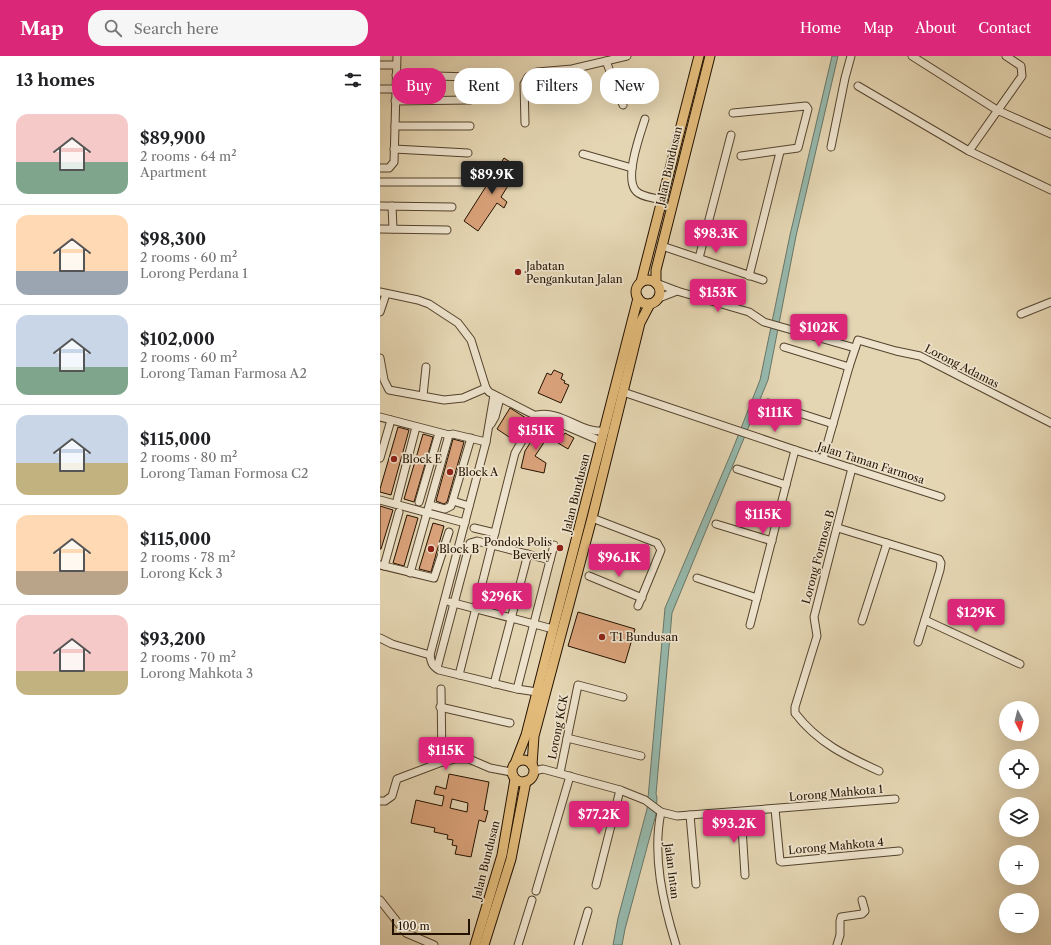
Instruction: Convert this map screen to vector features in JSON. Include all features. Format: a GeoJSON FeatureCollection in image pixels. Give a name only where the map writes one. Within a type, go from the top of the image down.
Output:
{"type":"FeatureCollection","features":[{"type":"Feature","properties":{"kind":"main road","name":"Jalan Bundusan"},"geometry":{"type":"LineString","coordinates":[[516,761],[526,735],[601,441],[605,431],[638,298],[636,290],[641,282],[698,56]]}},
{"type":"Feature","properties":{"kind":"main road","name":"Jalan Bundusan"},"geometry":{"type":"LineString","coordinates":[[533,768],[534,736],[592,518],[640,323],[650,304],[659,298],[660,290],[656,283],[656,270],[710,56]]}},
{"type":"Feature","properties":{"kind":"main road"},"geometry":{"type":"LineString","coordinates":[[641,282],[648,280],[656,283]]}},
{"type":"Feature","properties":{"kind":"main road"},"geometry":{"type":"LineString","coordinates":[[638,298],[643,303],[650,304]]}},
{"type":"Feature","properties":{"kind":"main road"},"geometry":{"type":"LineString","coordinates":[[601,441],[607,437],[619,406]]}},
{"type":"Feature","properties":{"kind":"main road"},"geometry":{"type":"LineString","coordinates":[[523,759],[533,768],[532,777],[522,782],[513,776],[512,766],[516,761],[523,759]]}},
{"type":"Feature","properties":{"kind":"main road","name":"Jalan Bundusan"},"geometry":{"type":"LineString","coordinates":[[475,945],[502,855],[513,776]]}},
{"type":"Feature","properties":{"kind":"main road","name":"Jalan Bundusan"},"geometry":{"type":"LineString","coordinates":[[484,945],[511,859],[526,781]]}},
{"type":"Feature","properties":{"kind":"street"},"geometry":{"type":"LineString","coordinates":[[380,65],[396,65],[397,56]]}},
{"type":"Feature","properties":{"kind":"street"},"geometry":{"type":"LineString","coordinates":[[525,123],[524,84],[528,77],[537,72],[572,69],[627,56]]}},
{"type":"Feature","properties":{"kind":"street"},"geometry":{"type":"LineString","coordinates":[[831,147],[851,56]]}},
{"type":"Feature","properties":{"kind":"street"},"geometry":{"type":"LineString","coordinates":[[912,56],[997,110],[1051,134]]}},
{"type":"Feature","properties":{"kind":"street"},"geometry":{"type":"LineString","coordinates":[[969,151],[1022,76],[1023,72],[1021,66],[1006,56]]}},
{"type":"Feature","properties":{"kind":"street"},"geometry":{"type":"LineString","coordinates":[[606,61],[623,105]]}},
{"type":"Feature","properties":{"kind":"street"},"geometry":{"type":"LineString","coordinates":[[858,86],[969,151],[1051,190]]}},
{"type":"Feature","properties":{"kind":"street"},"geometry":{"type":"LineString","coordinates":[[380,89],[392,89]]}},
{"type":"Feature","properties":{"kind":"street"},"geometry":{"type":"LineString","coordinates":[[380,168],[390,168],[393,165],[395,104]]}},
{"type":"Feature","properties":{"kind":"street"},"geometry":{"type":"LineString","coordinates":[[733,113],[806,106],[808,110],[799,146],[795,149],[742,156]]}},
{"type":"Feature","properties":{"kind":"street"},"geometry":{"type":"LineString","coordinates":[[645,119],[632,168],[633,186],[640,194],[662,200]]}},
{"type":"Feature","properties":{"kind":"street"},"geometry":{"type":"LineString","coordinates":[[395,126],[470,126]]}},
{"type":"Feature","properties":{"kind":"street"},"geometry":{"type":"LineString","coordinates":[[699,258],[731,135]]}},
{"type":"Feature","properties":{"kind":"street"},"geometry":{"type":"LineString","coordinates":[[394,149],[468,152]]}},
{"type":"Feature","properties":{"kind":"street"},"geometry":{"type":"LineString","coordinates":[[750,276],[780,152]]}},
{"type":"Feature","properties":{"kind":"street"},"geometry":{"type":"LineString","coordinates":[[583,154],[632,168]]}},
{"type":"Feature","properties":{"kind":"street"},"geometry":{"type":"LineString","coordinates":[[380,182],[461,182]]}},
{"type":"Feature","properties":{"kind":"street"},"geometry":{"type":"LineString","coordinates":[[380,206],[452,207]]}},
{"type":"Feature","properties":{"kind":"street"},"geometry":{"type":"LineString","coordinates":[[392,206],[393,229]]}},
{"type":"Feature","properties":{"kind":"street"},"geometry":{"type":"LineString","coordinates":[[380,229],[447,230]]}},
{"type":"Feature","properties":{"kind":"street"},"geometry":{"type":"LineString","coordinates":[[662,246],[763,280]]}},
{"type":"Feature","properties":{"kind":"street"},"geometry":{"type":"LineString","coordinates":[[656,283],[677,291],[750,312],[764,322],[855,348],[823,459]]}},
{"type":"Feature","properties":{"kind":"street"},"geometry":{"type":"LineString","coordinates":[[659,298],[677,291]]}},
{"type":"Feature","properties":{"kind":"street"},"geometry":{"type":"LineString","coordinates":[[380,312],[383,293],[418,300],[429,304],[458,323],[471,340],[486,388],[497,397],[537,415],[542,419],[566,426],[601,441]]}},
{"type":"Feature","properties":{"kind":"street"},"geometry":{"type":"LineString","coordinates":[[1021,314],[1051,302]]}},
{"type":"Feature","properties":{"kind":"street","name":"Lorong Adamas"},"geometry":{"type":"LineString","coordinates":[[855,348],[858,340],[920,356],[1051,423]]}},
{"type":"Feature","properties":{"kind":"street"},"geometry":{"type":"LineString","coordinates":[[784,347],[849,367]]}},
{"type":"Feature","properties":{"kind":"street"},"geometry":{"type":"LineString","coordinates":[[380,358],[384,380],[389,390],[444,400],[463,398],[486,388]]}},
{"type":"Feature","properties":{"kind":"street"},"geometry":{"type":"LineString","coordinates":[[423,396],[426,367]]}},
{"type":"Feature","properties":{"kind":"street","name":"Jalan Taman Farmosa"},"geometry":{"type":"LineString","coordinates":[[623,392],[795,450],[941,496]]}},
{"type":"Feature","properties":{"kind":"street"},"geometry":{"type":"LineString","coordinates":[[497,397],[490,416],[490,424],[486,442],[444,600],[430,655],[430,662],[436,668],[459,675],[494,684],[537,692]]}},
{"type":"Feature","properties":{"kind":"street"},"geometry":{"type":"LineString","coordinates":[[768,402],[833,424]]}},
{"type":"Feature","properties":{"kind":"street"},"geometry":{"type":"LineString","coordinates":[[537,415],[542,414],[559,417],[593,432],[605,431]]}},
{"type":"Feature","properties":{"kind":"street"},"geometry":{"type":"LineString","coordinates":[[459,675],[515,453],[537,415]]}},
{"type":"Feature","properties":{"kind":"street"},"geometry":{"type":"LineString","coordinates":[[380,417],[449,436],[453,434],[486,442]]}},
{"type":"Feature","properties":{"kind":"street"},"geometry":{"type":"LineString","coordinates":[[380,458],[391,420]]}},
{"type":"Feature","properties":{"kind":"street"},"geometry":{"type":"LineString","coordinates":[[396,504],[416,426]]}},
{"type":"Feature","properties":{"kind":"street"},"geometry":{"type":"LineString","coordinates":[[419,502],[439,433]]}},
{"type":"Feature","properties":{"kind":"street"},"geometry":{"type":"LineString","coordinates":[[410,573],[449,436]]}},
{"type":"Feature","properties":{"kind":"street"},"geometry":{"type":"LineString","coordinates":[[430,505],[445,509],[451,506],[471,438]]}},
{"type":"Feature","properties":{"kind":"street"},"geometry":{"type":"LineString","coordinates":[[750,625],[795,450]]}},
{"type":"Feature","properties":{"kind":"street"},"geometry":{"type":"LineString","coordinates":[[737,468],[786,484]]}},
{"type":"Feature","properties":{"kind":"street","name":"Lorong Formosa B"},"geometry":{"type":"LineString","coordinates":[[852,468],[838,528],[814,617],[817,636],[795,707],[795,713],[822,740],[838,752],[879,771]]}},
{"type":"Feature","properties":{"kind":"street"},"geometry":{"type":"LineString","coordinates":[[380,500],[465,523]]}},
{"type":"Feature","properties":{"kind":"street"},"geometry":{"type":"LineString","coordinates":[[453,501],[469,506]]}},
{"type":"Feature","properties":{"kind":"street"},"geometry":{"type":"LineString","coordinates":[[400,512],[382,565],[432,578],[436,577],[449,532]]}},
{"type":"Feature","properties":{"kind":"street"},"geometry":{"type":"LineString","coordinates":[[592,518],[657,543],[659,546],[661,550],[638,606]]}},
{"type":"Feature","properties":{"kind":"street"},"geometry":{"type":"LineString","coordinates":[[716,524],[772,541]]}},
{"type":"Feature","properties":{"kind":"street"},"geometry":{"type":"LineString","coordinates":[[474,528],[496,533]]}},
{"type":"Feature","properties":{"kind":"street"},"geometry":{"type":"LineString","coordinates":[[838,528],[939,559],[941,562],[918,642]]}},
{"type":"Feature","properties":{"kind":"street"},"geometry":{"type":"LineString","coordinates":[[436,668],[470,543],[477,541],[550,560]]}},
{"type":"Feature","properties":{"kind":"street"},"geometry":{"type":"LineString","coordinates":[[862,621],[888,543]]}},
{"type":"Feature","properties":{"kind":"street"},"geometry":{"type":"LineString","coordinates":[[517,689],[554,545]]}},
{"type":"Feature","properties":{"kind":"street"},"geometry":{"type":"LineString","coordinates":[[494,684],[528,554]]}},
{"type":"Feature","properties":{"kind":"street"},"geometry":{"type":"LineString","coordinates":[[589,576],[642,598]]}},
{"type":"Feature","properties":{"kind":"street"},"geometry":{"type":"LineString","coordinates":[[697,578],[757,598]]}},
{"type":"Feature","properties":{"kind":"street"},"geometry":{"type":"LineString","coordinates":[[444,600],[553,629]]}},
{"type":"Feature","properties":{"kind":"street"},"geometry":{"type":"LineString","coordinates":[[925,620],[1020,664]]}},
{"type":"Feature","properties":{"kind":"street"},"geometry":{"type":"LineString","coordinates":[[380,638],[392,644],[430,655]]}},
{"type":"Feature","properties":{"kind":"street","name":"Lorong KCK"},"geometry":{"type":"LineString","coordinates":[[560,773],[578,685],[624,697]]}},
{"type":"Feature","properties":{"kind":"street"},"geometry":{"type":"LineString","coordinates":[[441,689],[440,707],[442,762]]}},
{"type":"Feature","properties":{"kind":"street"},"geometry":{"type":"LineString","coordinates":[[440,707],[510,723]]}},
{"type":"Feature","properties":{"kind":"street"},"geometry":{"type":"LineString","coordinates":[[566,738],[640,756]]}},
{"type":"Feature","properties":{"kind":"street"},"geometry":{"type":"LineString","coordinates":[[380,801],[385,801],[392,796],[397,779],[442,762],[455,759],[469,759],[513,776]]}},
{"type":"Feature","properties":{"kind":"street"},"geometry":{"type":"LineString","coordinates":[[533,768],[560,773],[620,790],[646,800],[659,811]]}},
{"type":"Feature","properties":{"kind":"street"},"geometry":{"type":"LineString","coordinates":[[536,891],[570,776]]}},
{"type":"Feature","properties":{"kind":"street"},"geometry":{"type":"LineString","coordinates":[[596,885],[620,790]]}},
{"type":"Feature","properties":{"kind":"street","name":"Lorong Mahkota 1"},"geometry":{"type":"LineString","coordinates":[[659,811],[677,816],[895,799]]}},
{"type":"Feature","properties":{"kind":"street","name":"Lorong Mahkota 4"},"geometry":{"type":"LineString","coordinates":[[775,809],[780,861],[782,862],[899,851]]}},
{"type":"Feature","properties":{"kind":"street","name":"Jalan Intan"},"geometry":{"type":"LineString","coordinates":[[659,811],[657,849],[664,896],[676,945]]}},
{"type":"Feature","properties":{"kind":"street"},"geometry":{"type":"LineString","coordinates":[[741,812],[746,875]]}},
{"type":"Feature","properties":{"kind":"street"},"geometry":{"type":"LineString","coordinates":[[690,815],[696,884]]}},
{"type":"Feature","properties":{"kind":"street"},"geometry":{"type":"LineString","coordinates":[[380,900],[406,933],[434,945]]}},
{"type":"Feature","properties":{"kind":"street"},"geometry":{"type":"LineString","coordinates":[[518,945],[532,900]]}},
{"type":"Feature","properties":{"kind":"street"},"geometry":{"type":"LineString","coordinates":[[837,945],[840,935],[841,917],[862,914],[865,911],[862,900]]}},
{"type":"Feature","properties":{"kind":"street"},"geometry":{"type":"LineString","coordinates":[[578,945],[588,911]]}},
{"type":"Feature","properties":{"kind":"water"},"geometry":{"type":"Polygon","coordinates":[[[832,56],[838,56],[796,236],[768,380],[672,613],[656,794],[656,814],[622,945],[613,945],[618,918],[647,809],[665,608],[732,451],[760,380],[790,235],[832,56]]]}},
{"type":"Feature","properties":{"kind":"building"},"geometry":{"type":"Polygon","coordinates":[[[504,158],[519,168],[501,197],[507,202],[504,208],[497,203],[478,231],[464,221],[504,158]]]}},
{"type":"Feature","properties":{"kind":"building"},"geometry":{"type":"Polygon","coordinates":[[[554,370],[563,374],[561,379],[565,381],[564,383],[569,385],[561,403],[538,393],[547,373],[551,375],[554,370]]]}},
{"type":"Feature","properties":{"kind":"building"},"geometry":{"type":"Polygon","coordinates":[[[510,408],[526,418],[512,439],[497,429],[510,408]]]}},
{"type":"Feature","properties":{"kind":"building"},"geometry":{"type":"Polygon","coordinates":[[[542,424],[553,429],[535,456],[546,463],[544,473],[521,468],[525,451],[542,424]]]}},
{"type":"Feature","properties":{"kind":"building","name":"Block E"},"geometry":{"type":"Polygon","coordinates":[[[398,427],[409,430],[391,495],[380,492],[380,489],[398,427]]]}},
{"type":"Feature","properties":{"kind":"building"},"geometry":{"type":"Polygon","coordinates":[[[565,433],[574,438],[568,449],[558,443],[565,433]]]}},
{"type":"Feature","properties":{"kind":"building"},"geometry":{"type":"Polygon","coordinates":[[[423,434],[433,437],[414,502],[404,499],[423,434]]]}},
{"type":"Feature","properties":{"kind":"building","name":"Block A"},"geometry":{"type":"Polygon","coordinates":[[[453,439],[464,442],[447,502],[444,504],[436,501],[453,439]]]}},
{"type":"Feature","properties":{"kind":"building"},"geometry":{"type":"Polygon","coordinates":[[[380,506],[393,510],[381,549],[380,549],[380,506]]]}},
{"type":"Feature","properties":{"kind":"building"},"geometry":{"type":"Polygon","coordinates":[[[407,515],[418,518],[404,566],[393,563],[407,515]]]}},
{"type":"Feature","properties":{"kind":"building","name":"Block B"},"geometry":{"type":"Polygon","coordinates":[[[433,523],[444,526],[431,572],[419,569],[433,523]]]}},
{"type":"Feature","properties":{"kind":"building","name":"T1 Bundusan"},"geometry":{"type":"Polygon","coordinates":[[[578,612],[635,629],[625,663],[568,646],[578,612]]]}},
{"type":"Feature","properties":{"kind":"building"},"geometry":{"type":"Polygon","coordinates":[[[449,774],[489,782],[484,810],[488,811],[485,822],[479,820],[471,857],[455,854],[457,846],[452,845],[453,840],[447,839],[448,835],[434,832],[435,828],[411,823],[416,800],[442,806],[444,796],[434,794],[436,786],[446,789],[449,774]],[[452,799],[450,808],[467,812],[468,803],[452,799]]]}},
{"type":"Feature","properties":{"kind":"place","name":"Jabatan Pengankutan Jalan"},"geometry":{"type":"Point","coordinates":[518,272]}},
{"type":"Feature","properties":{"kind":"place","name":"Block E"},"geometry":{"type":"Point","coordinates":[394,459]}},
{"type":"Feature","properties":{"kind":"place","name":"Block A"},"geometry":{"type":"Point","coordinates":[450,472]}},
{"type":"Feature","properties":{"kind":"place","name":"Pondok Polis Beverly"},"geometry":{"type":"Point","coordinates":[560,548]}},
{"type":"Feature","properties":{"kind":"place","name":"Block B"},"geometry":{"type":"Point","coordinates":[431,549]}},
{"type":"Feature","properties":{"kind":"place","name":"T1 Bundusan"},"geometry":{"type":"Point","coordinates":[602,637]}}]}
